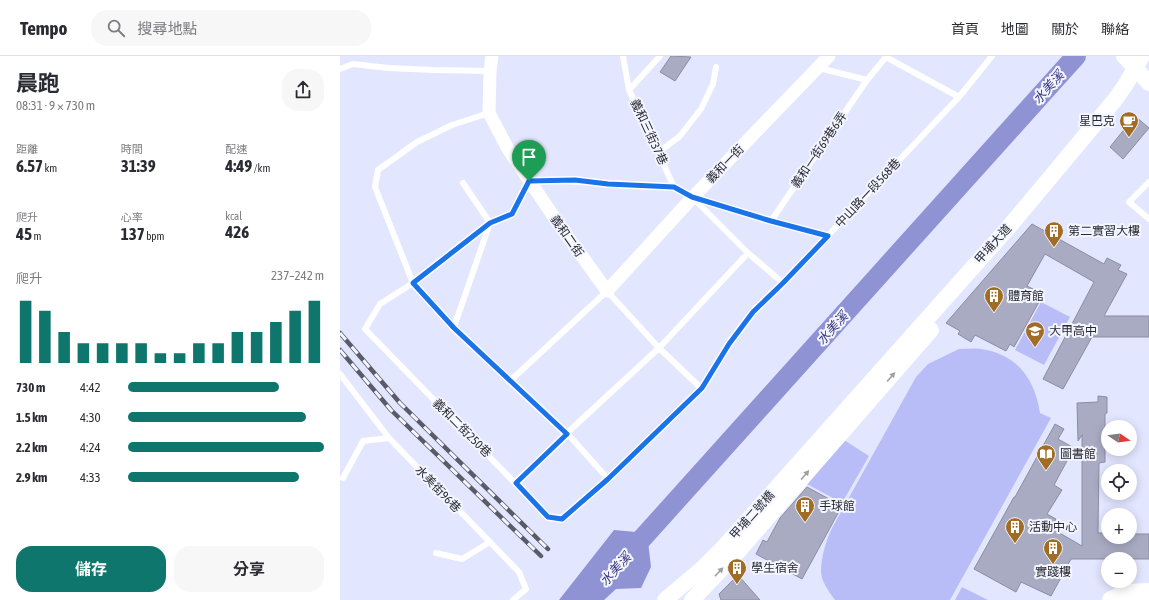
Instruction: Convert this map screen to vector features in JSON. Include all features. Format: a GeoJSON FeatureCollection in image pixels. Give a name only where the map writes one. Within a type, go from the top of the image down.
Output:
{"type":"FeatureCollection","features":[{"type":"Feature","properties":{"kind":"main road"},"geometry":{"type":"LineString","coordinates":[[1111,600],[1127,593],[1149,592]]}},
{"type":"Feature","properties":{"kind":"street","name":"義和二街"},"geometry":{"type":"LineString","coordinates":[[492,56],[490,71],[489,113],[508,149],[529,181],[607,291]]}},
{"type":"Feature","properties":{"kind":"street","name":"義和一街"},"geometry":{"type":"LineString","coordinates":[[607,291],[692,197],[829,56]]}},
{"type":"Feature","properties":{"kind":"street"},"geometry":{"type":"LineString","coordinates":[[1124,56],[1138,62],[1149,83]]}},
{"type":"Feature","properties":{"kind":"street","name":"甲埔大道"},"geometry":{"type":"LineString","coordinates":[[833,424],[1008,228],[1114,101],[1138,62]]}},
{"type":"Feature","properties":{"kind":"street"},"geometry":{"type":"LineString","coordinates":[[692,600],[736,554],[994,257],[1008,228]]}},
{"type":"Feature","properties":{"kind":"street","name":"甲埔二號橋"},"geometry":{"type":"LineString","coordinates":[[665,600],[694,576],[716,554],[833,424]]}},
{"type":"Feature","properties":{"kind":"lane","name":"義和三街37巷"},"geometry":{"type":"LineString","coordinates":[[623,56],[629,90],[674,187]]}},
{"type":"Feature","properties":{"kind":"lane"},"geometry":{"type":"LineString","coordinates":[[629,90],[660,56]]}},
{"type":"Feature","properties":{"kind":"lane","name":"中山路一段568巷"},"geometry":{"type":"LineString","coordinates":[[562,519],[608,479],[702,388],[729,344],[753,312],[783,283],[959,97],[992,56]]}},
{"type":"Feature","properties":{"kind":"lane","name":"義和一街69巷6弄"},"geometry":{"type":"LineString","coordinates":[[771,221],[867,80],[886,57],[959,97]]}},
{"type":"Feature","properties":{"kind":"lane"},"geometry":{"type":"LineString","coordinates":[[340,69],[353,64],[388,68],[490,71]]}},
{"type":"Feature","properties":{"kind":"lane"},"geometry":{"type":"LineString","coordinates":[[659,152],[680,136],[701,109],[713,84],[716,67]]}},
{"type":"Feature","properties":{"kind":"lane"},"geometry":{"type":"LineString","coordinates":[[818,68],[867,80]]}},
{"type":"Feature","properties":{"kind":"lane"},"geometry":{"type":"LineString","coordinates":[[489,113],[452,125],[418,142],[378,170],[375,187],[413,283],[454,328],[567,434],[608,479]]}},
{"type":"Feature","properties":{"kind":"lane"},"geometry":{"type":"LineString","coordinates":[[413,283],[490,223],[512,214],[529,181],[575,180],[608,184],[674,187],[692,197],[771,221],[828,236]]}},
{"type":"Feature","properties":{"kind":"lane"},"geometry":{"type":"LineString","coordinates":[[1149,182],[1129,202],[1149,219]]}},
{"type":"Feature","properties":{"kind":"lane"},"geometry":{"type":"LineString","coordinates":[[463,183],[490,223]]}},
{"type":"Feature","properties":{"kind":"lane"},"geometry":{"type":"LineString","coordinates":[[692,197],[748,253],[783,283]]}},
{"type":"Feature","properties":{"kind":"lane"},"geometry":{"type":"LineString","coordinates":[[454,328],[490,223]]}},
{"type":"Feature","properties":{"kind":"lane"},"geometry":{"type":"LineString","coordinates":[[516,483],[659,348],[748,253]]}},
{"type":"Feature","properties":{"kind":"lane","name":"義和二街250巷"},"geometry":{"type":"LineString","coordinates":[[413,283],[380,304],[365,329],[548,517],[562,519]]}},
{"type":"Feature","properties":{"kind":"lane"},"geometry":{"type":"LineString","coordinates":[[510,381],[607,291]]}},
{"type":"Feature","properties":{"kind":"lane","name":"義和二街"},"geometry":{"type":"LineString","coordinates":[[607,291],[659,348],[702,388]]}},
{"type":"Feature","properties":{"kind":"lane","name":"水美街96巷"},"geometry":{"type":"LineString","coordinates":[[340,374],[389,438],[519,572],[526,589],[513,600]]}},
{"type":"Feature","properties":{"kind":"lane"},"geometry":{"type":"LineString","coordinates":[[343,478],[363,440],[389,438]]}},
{"type":"Feature","properties":{"kind":"lane"},"geometry":{"type":"LineString","coordinates":[[436,553],[462,558],[490,542]]}},
{"type":"Feature","properties":{"kind":"shaded area"},"geometry":{"type":"Polygon","coordinates":[[[1041,302],[1070,317],[1044,365],[1015,350],[1041,302]]]}},
{"type":"Feature","properties":{"kind":"shaded area"},"geometry":{"type":"Polygon","coordinates":[[[959,349],[978,349],[994,352],[1005,356],[1014,362],[1029,379],[1038,401],[1040,413],[1051,418],[950,600],[835,600],[828,590],[821,575],[824,550],[831,530],[916,377],[928,364],[959,349]]]}},
{"type":"Feature","properties":{"kind":"shaded area"},"geometry":{"type":"Polygon","coordinates":[[[844,440],[869,456],[842,503],[807,484],[844,440]]]}},
{"type":"Feature","properties":{"kind":"shaded area"},"geometry":{"type":"Polygon","coordinates":[[[962,587],[988,600],[955,600],[962,587]]]}},
{"type":"Feature","properties":{"kind":"water"},"geometry":{"type":"Polygon","coordinates":[[[614,530],[647,533],[651,567],[641,588],[616,589],[604,600],[559,600],[614,530]]]}},
{"type":"Feature","properties":{"kind":"building"},"geometry":{"type":"Polygon","coordinates":[[[671,56],[691,57],[675,81],[660,72],[671,56]]]}},
{"type":"Feature","properties":{"kind":"building","name":"星巴克"},"geometry":{"type":"Polygon","coordinates":[[[1135,116],[1149,128],[1123,159],[1110,147],[1135,116]]]}},
{"type":"Feature","properties":{"kind":"building"},"geometry":{"type":"Polygon","coordinates":[[[1032,224],[1104,264],[1107,258],[1121,265],[1118,270],[1127,274],[1104,316],[1149,316],[1149,337],[1092,337],[1063,389],[1043,379],[1094,282],[1045,254],[1027,286],[1039,292],[1035,300],[1039,302],[1014,347],[1010,344],[1006,351],[975,335],[971,342],[958,334],[960,331],[946,323],[1032,224]]]}},
{"type":"Feature","properties":{"kind":"building"},"geometry":{"type":"Polygon","coordinates":[[[1098,396],[1107,397],[1107,413],[1105,414],[1105,420],[1101,420],[1101,456],[1105,456],[1105,462],[1099,463],[1098,533],[1101,533],[1101,544],[1137,544],[1137,534],[1149,534],[1149,559],[1137,559],[1137,552],[1101,552],[1101,559],[1071,559],[1051,596],[1021,582],[1016,592],[974,569],[1055,424],[1064,429],[1058,439],[1074,448],[1054,485],[1062,490],[1047,514],[1056,519],[1051,528],[1082,546],[1082,435],[1078,441],[1077,403],[1098,402],[1098,396]]]}},
{"type":"Feature","properties":{"kind":"building","name":"手球館"},"geometry":{"type":"Polygon","coordinates":[[[807,487],[842,506],[802,579],[756,554],[763,540],[767,542],[780,518],[807,487]]]}},
{"type":"Feature","properties":{"kind":"building","name":"學生宿舍"},"geometry":{"type":"Polygon","coordinates":[[[738,575],[760,600],[721,600],[719,594],[738,575]]]}},
{"type":"Feature","properties":{"kind":"waterway","name":"水美溪"},"geometry":{"type":"LineString","coordinates":[[630,552],[1076,56]]}},
{"type":"Feature","properties":{"kind":"railway"},"geometry":{"type":"LineString","coordinates":[[340,333],[400,403],[548,549]]}},
{"type":"Feature","properties":{"kind":"railway"},"geometry":{"type":"LineString","coordinates":[[340,350],[391,410],[541,556]]}},
{"type":"Feature","properties":{"kind":"place","name":"星巴克"},"geometry":{"type":"Point","coordinates":[1129,138]}},
{"type":"Feature","properties":{"kind":"place","name":"第二實習大樓"},"geometry":{"type":"Point","coordinates":[1054,248]}},
{"type":"Feature","properties":{"kind":"place","name":"體育館"},"geometry":{"type":"Point","coordinates":[994,313]}},
{"type":"Feature","properties":{"kind":"place","name":"大甲高中"},"geometry":{"type":"Point","coordinates":[1035,348]}},
{"type":"Feature","properties":{"kind":"place","name":"圖書館"},"geometry":{"type":"Point","coordinates":[1046,471]}},
{"type":"Feature","properties":{"kind":"place","name":"手球館"},"geometry":{"type":"Point","coordinates":[805,523]}},
{"type":"Feature","properties":{"kind":"place","name":"活動中心"},"geometry":{"type":"Point","coordinates":[1015,544]}},
{"type":"Feature","properties":{"kind":"place","name":"實踐樓"},"geometry":{"type":"Point","coordinates":[1053,565]}},
{"type":"Feature","properties":{"kind":"place","name":"學生宿舍"},"geometry":{"type":"Point","coordinates":[737,585]}},
{"type":"Feature","properties":{"kind":"route"},"geometry":{"type":"LineString","coordinates":[[575,180],[608,184],[674,187],[692,197],[771,221],[828,236],[753,312],[729,344],[702,388],[608,479],[562,519],[548,517],[516,483],[567,434],[454,328],[413,283],[490,223],[512,214],[529,181],[575,180]]}}]}
